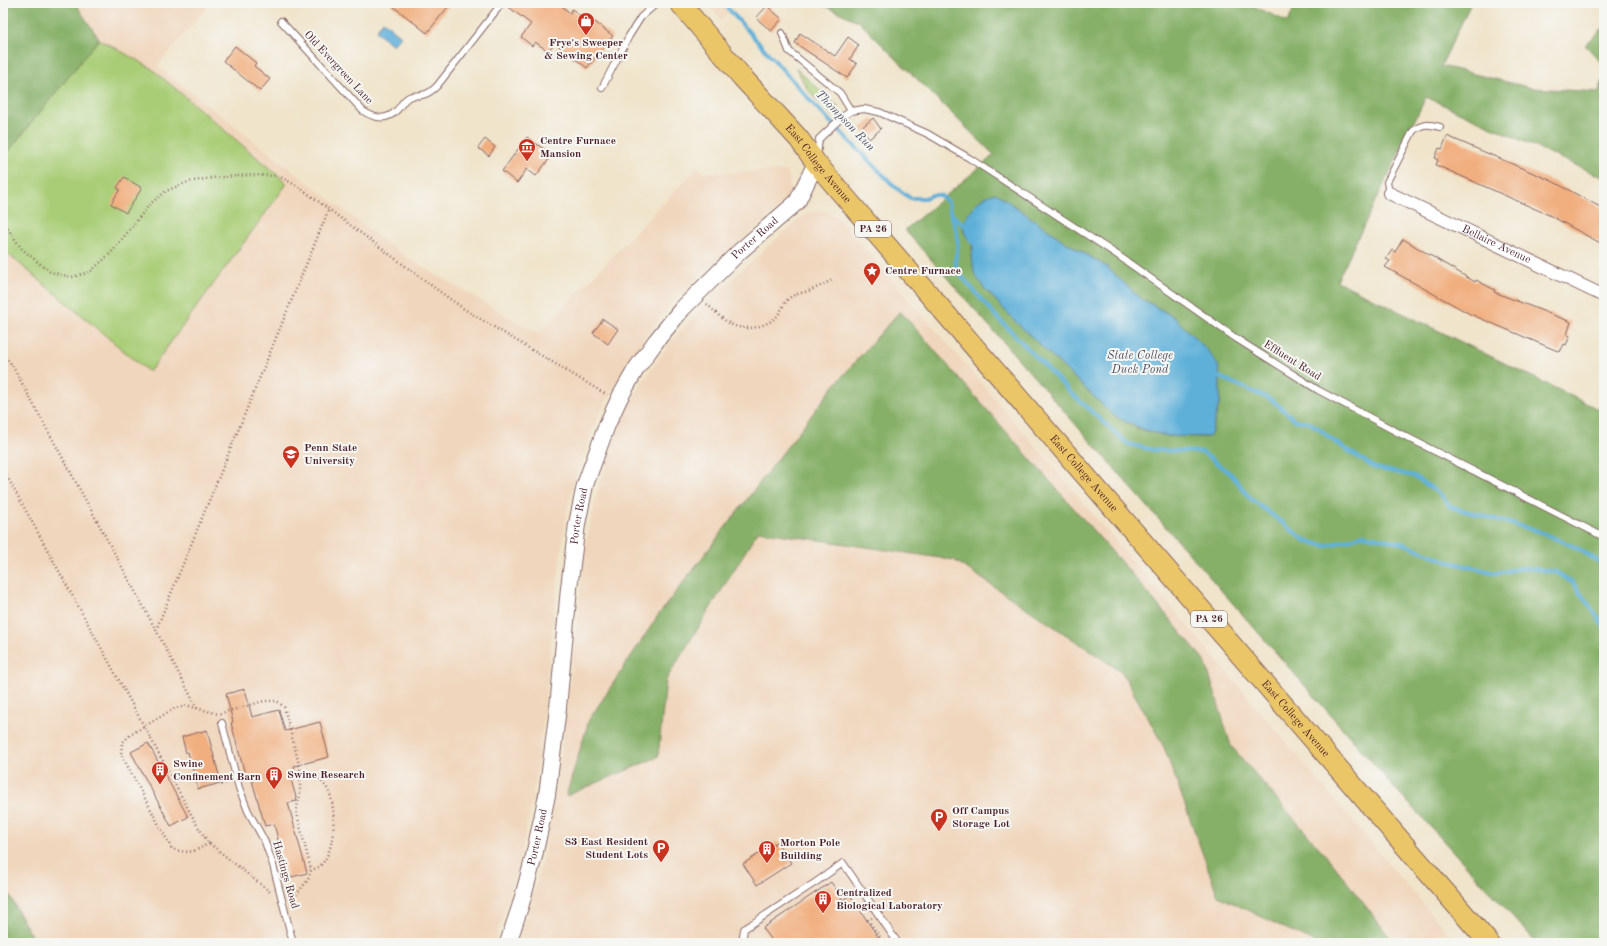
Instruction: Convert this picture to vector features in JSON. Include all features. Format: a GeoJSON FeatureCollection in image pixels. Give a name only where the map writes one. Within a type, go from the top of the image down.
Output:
{"type":"FeatureCollection","features":[{"type":"Feature","properties":{"kind":"main road","name":"East College Avenue"},"geometry":{"type":"LineString","coordinates":[[680,3],[742,77],[799,139],[816,164],[1489,943]]}},
{"type":"Feature","properties":{"kind":"street","name":"Porter Road"},"geometry":{"type":"LineString","coordinates":[[508,943],[521,904],[534,856],[547,795],[559,701],[569,588],[577,524],[585,485],[607,425],[636,370],[656,341],[696,294],[739,252],[797,202],[816,164]]}},
{"type":"Feature","properties":{"kind":"street","name":"Bellaire Avenue"},"geometry":{"type":"LineString","coordinates":[[1388,193],[1604,296]]}},
{"type":"Feature","properties":{"kind":"lane","name":"Old Evergreen Lane"},"geometry":{"type":"LineString","coordinates":[[281,21],[363,111],[372,116],[381,118],[390,116],[396,111],[404,100],[411,96],[430,93],[502,3]]}},
{"type":"Feature","properties":{"kind":"lane"},"geometry":{"type":"LineString","coordinates":[[602,88],[629,36],[641,17],[657,3]]}},
{"type":"Feature","properties":{"kind":"lane"},"geometry":{"type":"LineString","coordinates":[[782,33],[789,51],[840,93],[851,112],[840,119],[819,139],[816,164]]}},
{"type":"Feature","properties":{"kind":"lane","name":"Effluent Road"},"geometry":{"type":"LineString","coordinates":[[851,112],[864,109],[879,112],[928,134],[988,170],[1116,254],[1237,339],[1318,390],[1404,436],[1604,537]]}},
{"type":"Feature","properties":{"kind":"lane"},"geometry":{"type":"LineString","coordinates":[[1388,193],[1387,182],[1413,131],[1420,125],[1427,124],[1440,127]]}},
{"type":"Feature","properties":{"kind":"lane","name":"Hastings Road"},"geometry":{"type":"LineString","coordinates":[[222,723],[240,788],[248,810],[265,842],[273,865],[293,943]]}},
{"type":"Feature","properties":{"kind":"lane"},"geometry":{"type":"LineString","coordinates":[[742,943],[744,929],[843,863],[898,943]]}},
{"type":"Feature","properties":{"kind":"path"},"geometry":{"type":"LineString","coordinates":[[3,222],[22,250],[50,272],[72,277],[90,272],[111,253],[150,204],[166,191],[188,182],[211,178],[250,175],[279,176],[299,187],[464,309],[618,402]]}},
{"type":"Feature","properties":{"kind":"path"},"geometry":{"type":"LineString","coordinates":[[156,630],[329,209]]}},
{"type":"Feature","properties":{"kind":"path"},"geometry":{"type":"LineString","coordinates":[[696,294],[729,324],[742,328],[752,328],[764,325],[774,319],[780,313],[789,298],[834,279]]}},
{"type":"Feature","properties":{"kind":"path"},"geometry":{"type":"LineString","coordinates":[[3,353],[12,365],[197,708]]}},
{"type":"Feature","properties":{"kind":"path"},"geometry":{"type":"LineString","coordinates":[[3,469],[198,827],[209,843],[271,892],[285,910]]}},
{"type":"Feature","properties":{"kind":"path"},"geometry":{"type":"LineString","coordinates":[[300,776],[318,777],[329,791],[334,807],[334,829],[328,853],[320,866],[311,870]]}},
{"type":"Feature","properties":{"kind":"shaded area","name":"Penn State University"},"geometry":{"type":"Polygon","coordinates":[[[3,3],[211,3],[157,66],[399,253],[538,334],[698,167],[705,173],[786,171],[789,176],[790,192],[784,204],[703,272],[665,311],[636,351],[613,388],[595,423],[574,482],[567,511],[560,557],[542,730],[532,802],[517,871],[495,943],[3,943],[3,3]]]}},
{"type":"Feature","properties":{"kind":"shaded area"},"geometry":{"type":"Polygon","coordinates":[[[707,3],[741,3],[721,19],[707,3]]]}},
{"type":"Feature","properties":{"kind":"shaded area"},"geometry":{"type":"Polygon","coordinates":[[[821,210],[833,214],[847,228],[1014,421],[1456,943],[517,943],[533,895],[548,837],[561,752],[584,553],[596,495],[616,434],[638,389],[671,342],[713,296],[805,215],[821,210]]]}},
{"type":"Feature","properties":{"kind":"green space"},"geometry":{"type":"Polygon","coordinates":[[[3,3],[75,3],[99,39],[3,158],[3,3]]]}},
{"type":"Feature","properties":{"kind":"green space"},"geometry":{"type":"Polygon","coordinates":[[[818,3],[1247,3],[1288,22],[1296,3],[1471,3],[1441,66],[1532,88],[1599,92],[1604,77],[1604,178],[1426,97],[1337,281],[1604,412],[1604,943],[1537,943],[1393,786],[905,230],[994,155],[858,21],[818,3]],[[1064,241],[972,243],[972,256],[984,288],[1096,398],[1130,425],[1150,432],[1170,436],[1207,437],[1211,435],[1220,400],[1174,317],[1140,298],[1107,267],[1064,241]]]}},
{"type":"Feature","properties":{"kind":"green space"},"geometry":{"type":"Polygon","coordinates":[[[1604,27],[1604,65],[1585,45],[1604,27]]]}},
{"type":"Feature","properties":{"kind":"green space"},"geometry":{"type":"Polygon","coordinates":[[[99,39],[151,68],[286,182],[286,185],[149,372],[3,250],[3,158],[99,39]]]}},
{"type":"Feature","properties":{"kind":"green space"},"geometry":{"type":"Polygon","coordinates":[[[796,68],[838,107],[834,116],[826,105],[819,102],[808,90],[796,68]]]}},
{"type":"Feature","properties":{"kind":"green space"},"geometry":{"type":"Polygon","coordinates":[[[900,311],[1136,579],[1205,661],[1231,746],[1334,865],[1394,943],[1316,943],[1218,896],[1164,747],[1122,672],[954,560],[758,531],[666,680],[658,757],[566,796],[589,720],[659,614],[833,387],[900,311]]]}},
{"type":"Feature","properties":{"kind":"green space"},"geometry":{"type":"Polygon","coordinates":[[[3,883],[35,943],[3,943],[3,883]]]}},
{"type":"Feature","properties":{"kind":"water"},"geometry":{"type":"Polygon","coordinates":[[[383,21],[401,36],[393,45],[376,31],[383,21]]]}},
{"type":"Feature","properties":{"kind":"water","name":"State College Duck Pond"},"geometry":{"type":"Polygon","coordinates":[[[996,193],[1064,241],[1107,267],[1140,298],[1174,317],[1208,351],[1218,365],[1220,377],[1220,400],[1211,435],[1208,437],[1162,435],[1140,428],[1113,415],[1015,321],[984,288],[974,273],[972,256],[973,246],[965,234],[962,224],[976,204],[984,197],[996,193]]]}},
{"type":"Feature","properties":{"kind":"building"},"geometry":{"type":"Polygon","coordinates":[[[389,3],[451,3],[427,33],[389,3]]]}},
{"type":"Feature","properties":{"kind":"building"},"geometry":{"type":"Polygon","coordinates":[[[506,3],[558,3],[570,13],[572,9],[589,23],[591,19],[613,36],[587,68],[555,43],[548,51],[535,42],[532,46],[521,37],[531,24],[506,5],[506,3]]]}},
{"type":"Feature","properties":{"kind":"building"},"geometry":{"type":"Polygon","coordinates":[[[767,6],[782,19],[771,31],[756,18],[767,6]]]}},
{"type":"Feature","properties":{"kind":"building"},"geometry":{"type":"Polygon","coordinates":[[[800,33],[835,56],[848,37],[859,45],[850,59],[857,64],[847,78],[795,43],[800,33]]]}},
{"type":"Feature","properties":{"kind":"building"},"geometry":{"type":"Polygon","coordinates":[[[235,46],[256,63],[254,66],[270,79],[260,91],[223,61],[235,46]]]}},
{"type":"Feature","properties":{"kind":"building"},"geometry":{"type":"Polygon","coordinates":[[[873,118],[881,129],[869,139],[861,128],[873,118]]]}},
{"type":"Feature","properties":{"kind":"building"},"geometry":{"type":"Polygon","coordinates":[[[1447,136],[1552,181],[1604,209],[1604,245],[1549,215],[1436,165],[1438,160],[1435,158],[1439,148],[1442,149],[1447,136]]]}},
{"type":"Feature","properties":{"kind":"building","name":"Centre Furnace Mansion"},"geometry":{"type":"Polygon","coordinates":[[[527,137],[552,155],[536,176],[527,169],[517,183],[502,171],[527,137]]]}},
{"type":"Feature","properties":{"kind":"building"},"geometry":{"type":"Polygon","coordinates":[[[485,139],[495,147],[489,156],[478,148],[485,139]]]}},
{"type":"Feature","properties":{"kind":"building"},"geometry":{"type":"Polygon","coordinates":[[[124,177],[142,188],[126,213],[111,204],[120,189],[117,188],[124,177]]]}},
{"type":"Feature","properties":{"kind":"building"},"geometry":{"type":"Polygon","coordinates":[[[1403,239],[1475,282],[1476,280],[1495,290],[1494,292],[1571,322],[1567,335],[1570,336],[1566,345],[1564,344],[1560,352],[1470,314],[1385,267],[1390,261],[1386,259],[1392,250],[1395,252],[1403,239]]]}},
{"type":"Feature","properties":{"kind":"building"},"geometry":{"type":"Polygon","coordinates":[[[603,319],[618,329],[608,344],[593,333],[603,319]]]}},
{"type":"Feature","properties":{"kind":"building","name":"Swine Research"},"geometry":{"type":"Polygon","coordinates":[[[245,689],[252,717],[279,710],[285,731],[320,722],[329,757],[294,766],[295,770],[289,772],[297,801],[288,803],[307,873],[288,878],[274,824],[265,826],[251,777],[246,778],[231,723],[233,722],[226,694],[245,689]]]}},
{"type":"Feature","properties":{"kind":"building"},"geometry":{"type":"Polygon","coordinates":[[[207,730],[221,783],[198,789],[188,752],[186,753],[182,737],[207,730]]]}},
{"type":"Feature","properties":{"kind":"building","name":"Swine Confinement Barn"},"geometry":{"type":"Polygon","coordinates":[[[148,743],[188,817],[171,826],[131,752],[148,743]]]}},
{"type":"Feature","properties":{"kind":"building","name":"Morton Pole Building"},"geometry":{"type":"Polygon","coordinates":[[[777,842],[791,863],[757,885],[743,864],[777,842]]]}},
{"type":"Feature","properties":{"kind":"building","name":"Centralized Biological Laboratory"},"geometry":{"type":"Polygon","coordinates":[[[831,882],[843,900],[850,895],[882,943],[774,943],[763,928],[831,882]]]}},
{"type":"Feature","properties":{"kind":"waterway","name":"Thompson Run"},"geometry":{"type":"LineString","coordinates":[[723,3],[817,108],[894,186],[910,198],[925,198],[932,195],[940,195],[948,202],[950,212],[962,224]]}},
{"type":"Feature","properties":{"kind":"waterway"},"geometry":{"type":"LineString","coordinates":[[950,212],[957,232],[958,246],[955,261],[958,272],[994,314],[1071,393],[1128,444],[1154,450],[1202,452],[1231,474],[1250,498],[1306,541],[1326,546],[1364,535],[1402,543],[1449,562],[1496,573],[1522,568],[1556,572],[1573,583],[1604,626]]}},
{"type":"Feature","properties":{"kind":"waterway"},"geometry":{"type":"LineString","coordinates":[[1220,377],[1272,400],[1295,420],[1308,422],[1317,427],[1335,442],[1375,468],[1414,476],[1440,494],[1451,507],[1538,531],[1577,548],[1604,565]]}},
{"type":"Feature","properties":{"kind":"place","name":"Frye's Sweeper & Sewing Center"},"geometry":{"type":"Point","coordinates":[586,36]}},
{"type":"Feature","properties":{"kind":"place","name":"Centre Furnace Mansion"},"geometry":{"type":"Point","coordinates":[527,162]}},
{"type":"Feature","properties":{"kind":"place","name":"Centre Furnace"},"geometry":{"type":"Point","coordinates":[872,286]}},
{"type":"Feature","properties":{"kind":"place","name":"Penn State University"},"geometry":{"type":"Point","coordinates":[291,469]}},
{"type":"Feature","properties":{"kind":"place","name":"Swine Confinement Barn"},"geometry":{"type":"Point","coordinates":[160,785]}},
{"type":"Feature","properties":{"kind":"place","name":"Swine Research"},"geometry":{"type":"Point","coordinates":[274,790]}},
{"type":"Feature","properties":{"kind":"place","name":"Off Campus Storage Lot"},"geometry":{"type":"Point","coordinates":[939,832]}},
{"type":"Feature","properties":{"kind":"place","name":"83 East Resident Student Lots"},"geometry":{"type":"Point","coordinates":[661,863]}},
{"type":"Feature","properties":{"kind":"place","name":"Morton Pole Building"},"geometry":{"type":"Point","coordinates":[767,864]}},
{"type":"Feature","properties":{"kind":"place","name":"Centralized Biological Laboratory"},"geometry":{"type":"Point","coordinates":[823,914]}}]}
